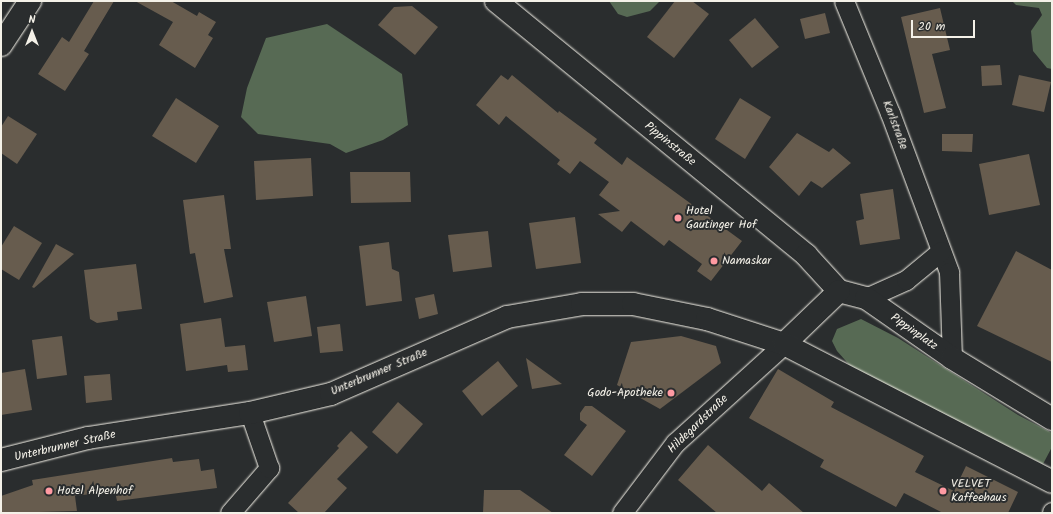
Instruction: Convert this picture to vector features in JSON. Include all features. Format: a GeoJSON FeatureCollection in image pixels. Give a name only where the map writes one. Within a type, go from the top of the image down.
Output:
{"type":"FeatureCollection","features":[{"type":"Feature","properties":{"kind":"street"},"geometry":{"type":"LineString","coordinates":[[1,45],[30,1]]}},
{"type":"Feature","properties":{"kind":"street","name":"Pippinstraße"},"geometry":{"type":"LineString","coordinates":[[496,1],[806,255],[839,291]]}},
{"type":"Feature","properties":{"kind":"street","name":"Karlstraße"},"geometry":{"type":"LineString","coordinates":[[844,1],[890,113],[949,272],[952,358]]}},
{"type":"Feature","properties":{"kind":"street"},"geometry":{"type":"LineString","coordinates":[[866,298],[906,280],[942,251]]}},
{"type":"Feature","properties":{"kind":"street"},"geometry":{"type":"LineString","coordinates":[[839,291],[784,344],[1052,482]]}},
{"type":"Feature","properties":{"kind":"street","name":"Pippinplatz"},"geometry":{"type":"LineString","coordinates":[[839,291],[866,298],[952,358],[1052,420]]}},
{"type":"Feature","properties":{"kind":"street","name":"Unterbrunner Straße"},"geometry":{"type":"LineString","coordinates":[[1,460],[88,438],[250,412],[331,394],[507,316],[582,304],[633,304],[707,319],[784,344]]}},
{"type":"Feature","properties":{"kind":"street","name":"Hildegardstraße"},"geometry":{"type":"LineString","coordinates":[[622,513],[675,443],[784,344]]}},
{"type":"Feature","properties":{"kind":"street"},"geometry":{"type":"LineString","coordinates":[[230,513],[269,468],[250,412]]}},
{"type":"Feature","properties":{"kind":"green space"},"geometry":{"type":"Polygon","coordinates":[[[609,1],[660,1],[650,11],[627,17],[618,14],[609,1]]]}},
{"type":"Feature","properties":{"kind":"green space"},"geometry":{"type":"Polygon","coordinates":[[[1012,1],[1052,1],[1052,69],[1047,68],[1033,51],[1031,31],[1042,15],[1039,8],[1016,5],[1012,1]]]}},
{"type":"Feature","properties":{"kind":"green space"},"geometry":{"type":"Polygon","coordinates":[[[327,24],[402,74],[408,125],[383,140],[346,153],[330,144],[258,134],[241,117],[247,88],[266,38],[327,24]]]}},
{"type":"Feature","properties":{"kind":"green space"},"geometry":{"type":"Polygon","coordinates":[[[861,319],[898,338],[1018,415],[1052,433],[1052,447],[1043,464],[853,369],[837,351],[832,341],[837,329],[861,319]]]}},
{"type":"Feature","properties":{"kind":"building"},"geometry":{"type":"Polygon","coordinates":[[[94,1],[114,1],[84,51],[89,54],[65,91],[38,74],[62,37],[69,42],[94,1]]]}},
{"type":"Feature","properties":{"kind":"building"},"geometry":{"type":"Polygon","coordinates":[[[135,1],[171,1],[197,16],[199,12],[216,22],[208,35],[213,38],[195,68],[159,45],[173,22],[135,1]]]}},
{"type":"Feature","properties":{"kind":"building"},"geometry":{"type":"Polygon","coordinates":[[[675,1],[692,1],[709,14],[674,58],[647,37],[675,1]]]}},
{"type":"Feature","properties":{"kind":"building"},"geometry":{"type":"Polygon","coordinates":[[[412,6],[438,27],[415,55],[378,25],[394,7],[412,6]]]}},
{"type":"Feature","properties":{"kind":"building"},"geometry":{"type":"Polygon","coordinates":[[[940,8],[950,50],[932,54],[946,108],[924,113],[901,17],[940,8]]]}},
{"type":"Feature","properties":{"kind":"building"},"geometry":{"type":"Polygon","coordinates":[[[825,13],[830,33],[805,39],[800,19],[825,13]]]}},
{"type":"Feature","properties":{"kind":"building"},"geometry":{"type":"Polygon","coordinates":[[[755,18],[779,47],[752,68],[729,40],[755,18]]]}},
{"type":"Feature","properties":{"kind":"building"},"geometry":{"type":"Polygon","coordinates":[[[1000,65],[1002,85],[982,86],[981,66],[1000,65]]]}},
{"type":"Feature","properties":{"kind":"building"},"geometry":{"type":"Polygon","coordinates":[[[501,75],[508,80],[512,75],[558,113],[559,111],[597,139],[594,143],[622,165],[627,157],[742,241],[711,281],[697,271],[702,264],[669,240],[664,246],[631,221],[622,232],[598,214],[620,211],[599,195],[609,182],[580,161],[570,174],[557,164],[560,160],[506,116],[499,125],[476,105],[501,75]]]}},
{"type":"Feature","properties":{"kind":"building"},"geometry":{"type":"Polygon","coordinates":[[[1019,75],[1051,82],[1044,112],[1012,105],[1019,75]]]}},
{"type":"Feature","properties":{"kind":"building"},"geometry":{"type":"Polygon","coordinates":[[[176,98],[219,126],[196,163],[152,136],[176,98]]]}},
{"type":"Feature","properties":{"kind":"building"},"geometry":{"type":"Polygon","coordinates":[[[740,98],[771,117],[745,159],[715,139],[740,98]]]}},
{"type":"Feature","properties":{"kind":"building"},"geometry":{"type":"Polygon","coordinates":[[[8,116],[37,134],[17,164],[1,153],[1,127],[8,116]]]}},
{"type":"Feature","properties":{"kind":"building"},"geometry":{"type":"Polygon","coordinates":[[[797,133],[829,152],[833,148],[851,163],[822,188],[811,181],[799,196],[769,167],[797,133]]]}},
{"type":"Feature","properties":{"kind":"building"},"geometry":{"type":"Polygon","coordinates":[[[942,134],[973,134],[972,152],[942,151],[942,134]]]}},
{"type":"Feature","properties":{"kind":"building"},"geometry":{"type":"Polygon","coordinates":[[[1029,154],[1040,205],[989,215],[979,164],[1029,154]]]}},
{"type":"Feature","properties":{"kind":"building"},"geometry":{"type":"Polygon","coordinates":[[[311,158],[313,196],[256,200],[254,161],[311,158]]]}},
{"type":"Feature","properties":{"kind":"building"},"geometry":{"type":"Polygon","coordinates":[[[350,172],[410,172],[411,202],[351,203],[350,172]]]}},
{"type":"Feature","properties":{"kind":"building"},"geometry":{"type":"Polygon","coordinates":[[[893,189],[900,239],[860,245],[856,221],[864,219],[860,194],[893,189]]]}},
{"type":"Feature","properties":{"kind":"building"},"geometry":{"type":"Polygon","coordinates":[[[224,195],[231,249],[224,249],[233,297],[204,303],[195,253],[190,254],[183,200],[224,195]]]}},
{"type":"Feature","properties":{"kind":"building"},"geometry":{"type":"Polygon","coordinates":[[[575,217],[581,263],[536,269],[529,223],[575,217]]]}},
{"type":"Feature","properties":{"kind":"building"},"geometry":{"type":"Polygon","coordinates":[[[14,226],[42,243],[19,280],[1,269],[1,247],[14,226]]]}},
{"type":"Feature","properties":{"kind":"building"},"geometry":{"type":"Polygon","coordinates":[[[488,231],[492,267],[453,272],[448,235],[488,231]]]}},
{"type":"Feature","properties":{"kind":"building"},"geometry":{"type":"Polygon","coordinates":[[[389,242],[392,269],[399,272],[402,301],[366,306],[359,246],[389,242]]]}},
{"type":"Feature","properties":{"kind":"building"},"geometry":{"type":"Polygon","coordinates":[[[56,244],[74,254],[34,288],[32,287],[56,244]]]}},
{"type":"Feature","properties":{"kind":"building"},"geometry":{"type":"Polygon","coordinates":[[[1016,251],[1052,270],[1052,362],[977,326],[1016,251]]]}},
{"type":"Feature","properties":{"kind":"building"},"geometry":{"type":"Polygon","coordinates":[[[136,264],[142,309],[117,312],[118,320],[97,323],[90,319],[84,270],[136,264]]]}},
{"type":"Feature","properties":{"kind":"building"},"geometry":{"type":"Polygon","coordinates":[[[434,294],[438,314],[419,319],[415,298],[434,294]]]}},
{"type":"Feature","properties":{"kind":"building"},"geometry":{"type":"Polygon","coordinates":[[[306,296],[312,336],[274,342],[267,302],[306,296]]]}},
{"type":"Feature","properties":{"kind":"building"},"geometry":{"type":"Polygon","coordinates":[[[221,318],[225,347],[245,345],[248,370],[228,372],[227,365],[186,371],[180,324],[221,318]]]}},
{"type":"Feature","properties":{"kind":"building"},"geometry":{"type":"Polygon","coordinates":[[[340,324],[343,351],[320,353],[317,327],[340,324]]]}},
{"type":"Feature","properties":{"kind":"building"},"geometry":{"type":"Polygon","coordinates":[[[62,336],[67,375],[37,379],[32,340],[62,336]]]}},
{"type":"Feature","properties":{"kind":"building"},"geometry":{"type":"Polygon","coordinates":[[[681,336],[716,346],[721,363],[660,409],[617,385],[631,342],[681,336]]]}},
{"type":"Feature","properties":{"kind":"building"},"geometry":{"type":"Polygon","coordinates":[[[526,358],[562,384],[532,389],[526,358]]]}},
{"type":"Feature","properties":{"kind":"building"},"geometry":{"type":"Polygon","coordinates":[[[498,361],[518,386],[482,416],[462,391],[498,361]]]}},
{"type":"Feature","properties":{"kind":"building"},"geometry":{"type":"Polygon","coordinates":[[[25,369],[32,410],[1,415],[1,373],[25,369]]]}},
{"type":"Feature","properties":{"kind":"building"},"geometry":{"type":"Polygon","coordinates":[[[778,369],[834,402],[831,407],[924,456],[915,472],[954,491],[966,466],[1018,492],[1008,513],[943,513],[904,493],[896,507],[820,467],[824,460],[749,418],[778,369]]]}},
{"type":"Feature","properties":{"kind":"building"},"geometry":{"type":"Polygon","coordinates":[[[110,374],[112,400],[86,403],[84,376],[110,374]]]}},
{"type":"Feature","properties":{"kind":"building"},"geometry":{"type":"Polygon","coordinates":[[[398,402],[423,424],[397,454],[372,432],[398,402]]]}},
{"type":"Feature","properties":{"kind":"building"},"geometry":{"type":"Polygon","coordinates":[[[585,406],[592,406],[626,431],[592,476],[564,455],[587,425],[580,420],[580,413],[585,406]]]}},
{"type":"Feature","properties":{"kind":"building"},"geometry":{"type":"Polygon","coordinates":[[[351,431],[368,447],[337,479],[347,488],[324,513],[299,513],[288,503],[339,448],[337,446],[351,431]]]}},
{"type":"Feature","properties":{"kind":"building"},"geometry":{"type":"Polygon","coordinates":[[[708,445],[762,491],[769,483],[804,513],[717,513],[678,480],[708,445]]]}},
{"type":"Feature","properties":{"kind":"building"},"geometry":{"type":"Polygon","coordinates":[[[172,458],[173,462],[199,459],[201,471],[214,469],[217,488],[117,501],[115,491],[75,496],[77,511],[1,513],[1,496],[33,485],[32,480],[172,458]]]}},
{"type":"Feature","properties":{"kind":"building"},"geometry":{"type":"Polygon","coordinates":[[[484,490],[520,490],[553,513],[483,513],[484,490]]]}},
{"type":"Feature","properties":{"kind":"place","name":"Hotel Gautinger Hof"},"geometry":{"type":"Point","coordinates":[678,218]}},
{"type":"Feature","properties":{"kind":"place","name":"Namaskar"},"geometry":{"type":"Point","coordinates":[714,261]}},
{"type":"Feature","properties":{"kind":"place","name":"Godo-Apotheke"},"geometry":{"type":"Point","coordinates":[671,393]}},
{"type":"Feature","properties":{"kind":"place","name":"Hotel Alpenhof"},"geometry":{"type":"Point","coordinates":[49,491]}},
{"type":"Feature","properties":{"kind":"place","name":"VELVET Kaffeehaus"},"geometry":{"type":"Point","coordinates":[943,491]}}]}
